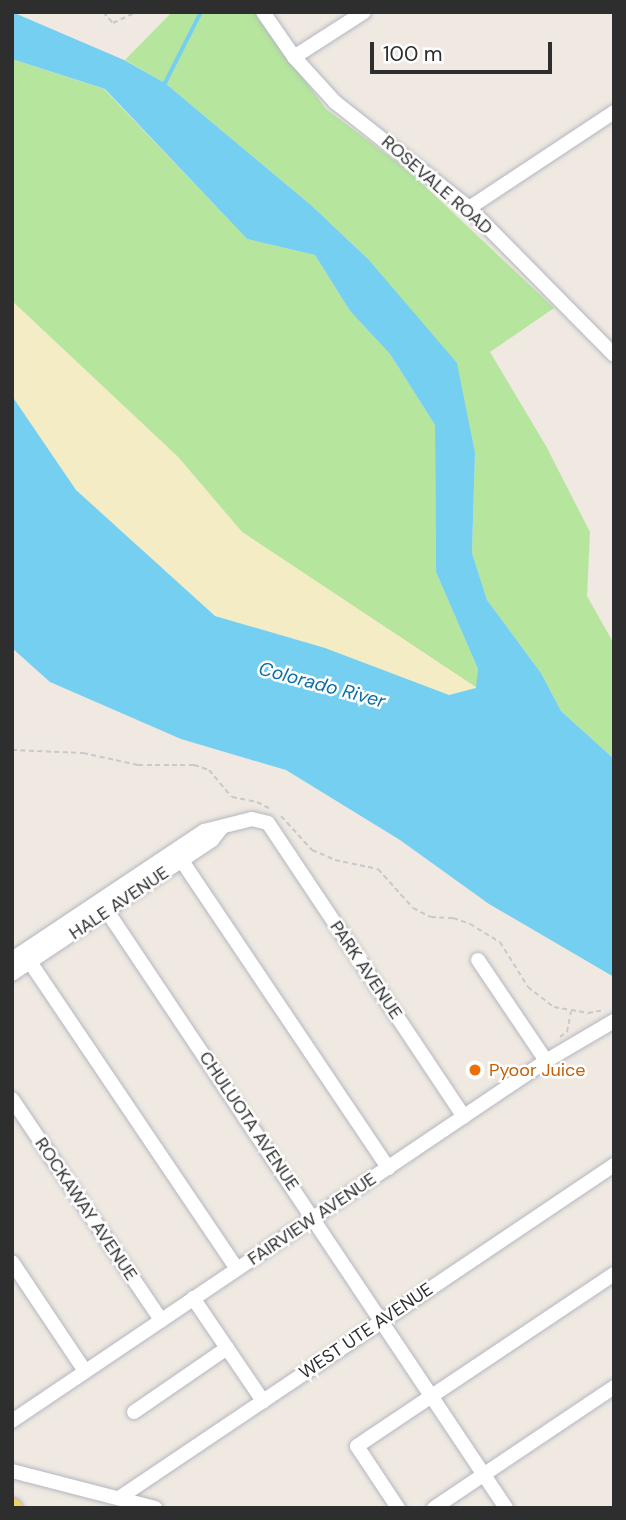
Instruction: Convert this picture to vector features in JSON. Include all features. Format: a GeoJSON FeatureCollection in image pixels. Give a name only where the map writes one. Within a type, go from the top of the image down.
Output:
{"type":"FeatureCollection","features":[{"type":"Feature","properties":{"kind":"street","name":"ROSEVALE ROAD"},"geometry":{"type":"LineString","coordinates":[[263,12],[294,57],[335,102],[469,208],[614,355]]}},
{"type":"Feature","properties":{"kind":"street"},"geometry":{"type":"LineString","coordinates":[[294,57],[365,12]]}},
{"type":"Feature","properties":{"kind":"street"},"geometry":{"type":"LineString","coordinates":[[469,208],[614,112]]}},
{"type":"Feature","properties":{"kind":"street","name":"HALE AVENUE"},"geometry":{"type":"LineString","coordinates":[[12,959],[204,831],[252,819],[268,823]]}},
{"type":"Feature","properties":{"kind":"street","name":"PARK AVENUE"},"geometry":{"type":"LineString","coordinates":[[268,823],[464,1117]]}},
{"type":"Feature","properties":{"kind":"street","name":"HALE AVENUE"},"geometry":{"type":"LineString","coordinates":[[12,974],[212,840],[222,827]]}},
{"type":"Feature","properties":{"kind":"street"},"geometry":{"type":"LineString","coordinates":[[182,861],[388,1168]]}},
{"type":"Feature","properties":{"kind":"street","name":"CHULUOTA AVENUE"},"geometry":{"type":"LineString","coordinates":[[107,911],[430,1399],[506,1508]]}},
{"type":"Feature","properties":{"kind":"street"},"geometry":{"type":"LineString","coordinates":[[478,960],[542,1056]]}},
{"type":"Feature","properties":{"kind":"street"},"geometry":{"type":"LineString","coordinates":[[30,962],[237,1269]]}},
{"type":"Feature","properties":{"kind":"street","name":"FAIRVIEW AVENUE"},"geometry":{"type":"LineString","coordinates":[[13,1418],[464,1117],[542,1056],[614,1021]]}},
{"type":"Feature","properties":{"kind":"street","name":"ROCKAWAY AVENUE"},"geometry":{"type":"LineString","coordinates":[[12,1099],[161,1320]]}},
{"type":"Feature","properties":{"kind":"street","name":"WEST UTE AVENUE"},"geometry":{"type":"LineString","coordinates":[[119,1498],[614,1164]]}},
{"type":"Feature","properties":{"kind":"street"},"geometry":{"type":"LineString","coordinates":[[12,1262],[85,1371]]}},
{"type":"Feature","properties":{"kind":"street"},"geometry":{"type":"LineString","coordinates":[[398,1508],[357,1446],[614,1274]]}},
{"type":"Feature","properties":{"kind":"street"},"geometry":{"type":"LineString","coordinates":[[193,1298],[263,1401]]}},
{"type":"Feature","properties":{"kind":"street"},"geometry":{"type":"LineString","coordinates":[[134,1412],[228,1348]]}},
{"type":"Feature","properties":{"kind":"street"},"geometry":{"type":"LineString","coordinates":[[434,1508],[614,1387]]}},
{"type":"Feature","properties":{"kind":"street"},"geometry":{"type":"LineString","coordinates":[[12,1471],[155,1508]]}},
{"type":"Feature","properties":{"kind":"path"},"geometry":{"type":"LineString","coordinates":[[103,12],[113,23],[136,12]]}},
{"type":"Feature","properties":{"kind":"path"},"geometry":{"type":"LineString","coordinates":[[470,924],[500,942],[528,987],[554,1007],[588,1013],[614,1009]]}},
{"type":"Feature","properties":{"kind":"path"},"geometry":{"type":"LineString","coordinates":[[542,1056],[567,1032],[571,1010]]}},
{"type":"Feature","properties":{"kind":"green space"},"geometry":{"type":"Polygon","coordinates":[[[172,12],[254,12],[326,109],[410,172],[554,308],[490,352],[546,446],[590,532],[587,596],[614,644],[614,759],[561,711],[541,673],[487,600],[472,553],[475,453],[368,259],[312,206],[165,83],[125,60],[172,12]]]}},
{"type":"Feature","properties":{"kind":"green space"},"geometry":{"type":"Polygon","coordinates":[[[12,59],[104,89],[247,239],[315,255],[350,311],[390,354],[435,425],[436,572],[478,669],[477,688],[242,532],[178,457],[12,301],[12,59]]]}},
{"type":"Feature","properties":{"kind":"sand"},"geometry":{"type":"Polygon","coordinates":[[[12,301],[178,457],[242,532],[477,688],[449,695],[325,648],[215,616],[76,490],[12,396],[12,301]]]}},
{"type":"Feature","properties":{"kind":"water","name":"Colorado River"},"geometry":{"type":"Polygon","coordinates":[[[12,12],[124,60],[165,83],[312,206],[368,259],[457,363],[475,453],[472,553],[487,600],[541,673],[561,711],[614,759],[614,977],[489,904],[400,840],[286,770],[181,739],[50,682],[12,648],[12,396],[76,490],[215,616],[325,648],[449,695],[476,688],[478,669],[436,572],[435,425],[390,354],[350,311],[315,255],[247,239],[105,89],[12,59],[12,12]]]}},
{"type":"Feature","properties":{"kind":"waterway"},"geometry":{"type":"LineString","coordinates":[[165,83],[201,12]]}},
{"type":"Feature","properties":{"kind":"place","name":"Pyoor Juice"},"geometry":{"type":"Point","coordinates":[475,1070]}}]}
